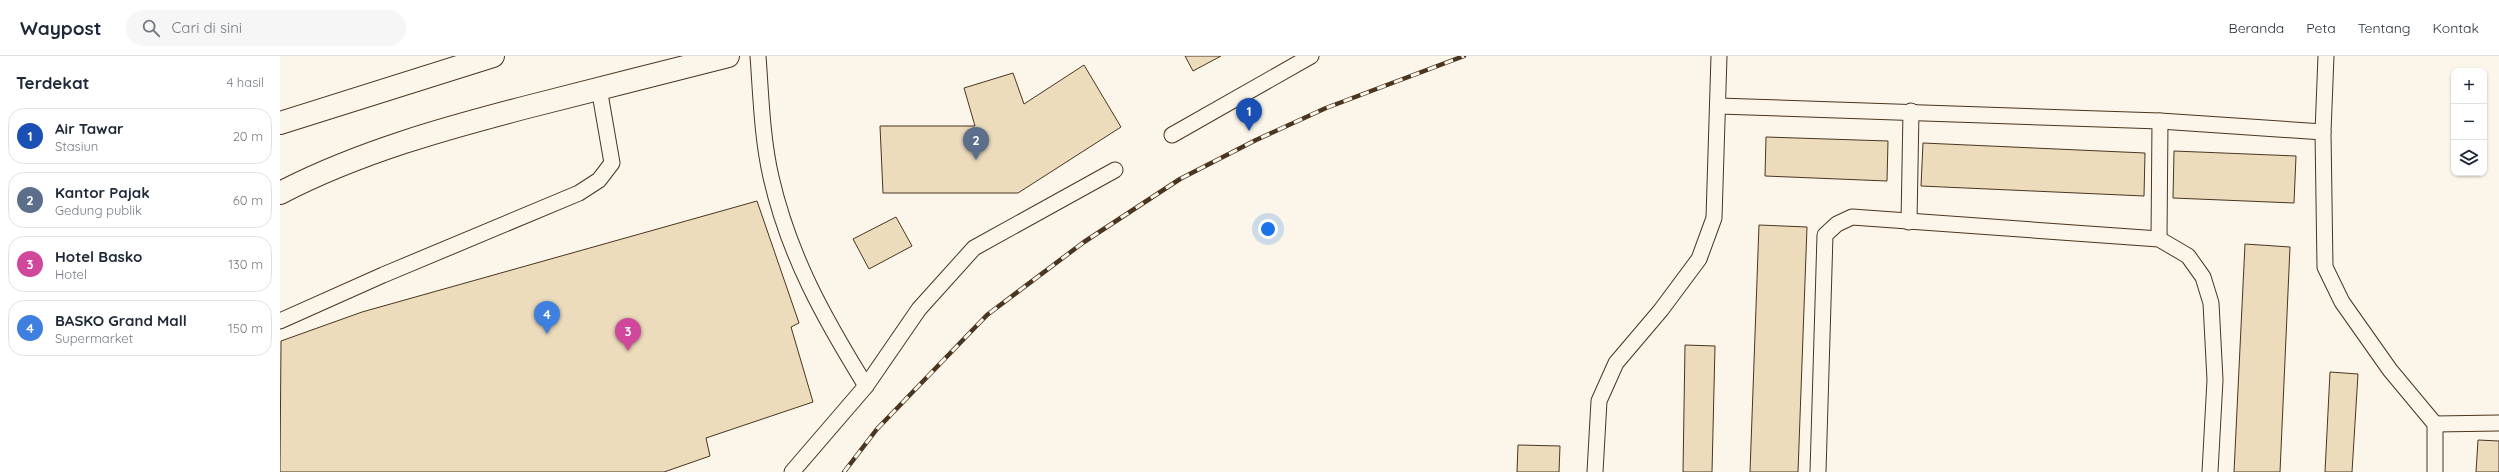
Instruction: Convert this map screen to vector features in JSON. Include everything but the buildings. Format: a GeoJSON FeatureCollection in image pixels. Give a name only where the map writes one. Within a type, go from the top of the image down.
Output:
{"type":"FeatureCollection","features":[{"type":"Feature","properties":{"kind":"highway"},"geometry":{"type":"LineString","coordinates":[[280,124],[494,56]]}},
{"type":"Feature","properties":{"kind":"highway"},"geometry":{"type":"LineString","coordinates":[[280,193],[306,179],[381,149],[475,121],[728,56]]}},
{"type":"Feature","properties":{"kind":"lane"},"geometry":{"type":"LineString","coordinates":[[758,56],[762,117],[770,177],[793,251],[824,318],[866,386]]}},
{"type":"Feature","properties":{"kind":"lane"},"geometry":{"type":"LineString","coordinates":[[1172,135],[1311,56]]}},
{"type":"Feature","properties":{"kind":"lane"},"geometry":{"type":"LineString","coordinates":[[1595,472],[1599,401],[1616,363],[1661,310],[1699,259],[1714,218],[1719,56]]}},
{"type":"Feature","properties":{"kind":"lane"},"geometry":{"type":"LineString","coordinates":[[2326,56],[2323,132],[2325,267],[2342,302],[2381,358],[2435,424],[2435,472]]}},
{"type":"Feature","properties":{"kind":"lane"},"geometry":{"type":"LineString","coordinates":[[280,321],[383,275],[579,193],[599,180],[612,163],[599,88]]}},
{"type":"Feature","properties":{"kind":"lane"},"geometry":{"type":"LineString","coordinates":[[1718,106],[1910,111],[2160,121],[2323,132]]}},
{"type":"Feature","properties":{"kind":"lane"},"geometry":{"type":"LineString","coordinates":[[1909,222],[1910,111]]}},
{"type":"Feature","properties":{"kind":"lane"},"geometry":{"type":"LineString","coordinates":[[2159,238],[2160,121]]}},
{"type":"Feature","properties":{"kind":"lane"},"geometry":{"type":"LineString","coordinates":[[792,472],[866,386],[919,310],[974,248],[1115,170]]}},
{"type":"Feature","properties":{"kind":"lane"},"geometry":{"type":"LineString","coordinates":[[1818,472],[1825,235],[1837,224],[1852,217],[2159,238],[2188,256],[2203,277],[2211,303],[2215,380],[2210,472]]}},
{"type":"Feature","properties":{"kind":"lane"},"geometry":{"type":"LineString","coordinates":[[2435,424],[2499,423]]}},
{"type":"Feature","properties":{"kind":"railway"},"geometry":{"type":"LineString","coordinates":[[844,472],[877,429],[987,315],[1084,242],[1180,179],[1256,140],[1326,108],[1464,56]]}},
{"type":"Feature","properties":{"kind":"place","name":"Air Tawar"},"geometry":{"type":"Point","coordinates":[1249,131]}},
{"type":"Feature","properties":{"kind":"place","name":"Kantor Pajak"},"geometry":{"type":"Point","coordinates":[976,160]}},
{"type":"Feature","properties":{"kind":"place","name":"BASKO Grand Mall"},"geometry":{"type":"Point","coordinates":[547,334]}},
{"type":"Feature","properties":{"kind":"place","name":"Hotel Basko"},"geometry":{"type":"Point","coordinates":[628,351]}}]}
